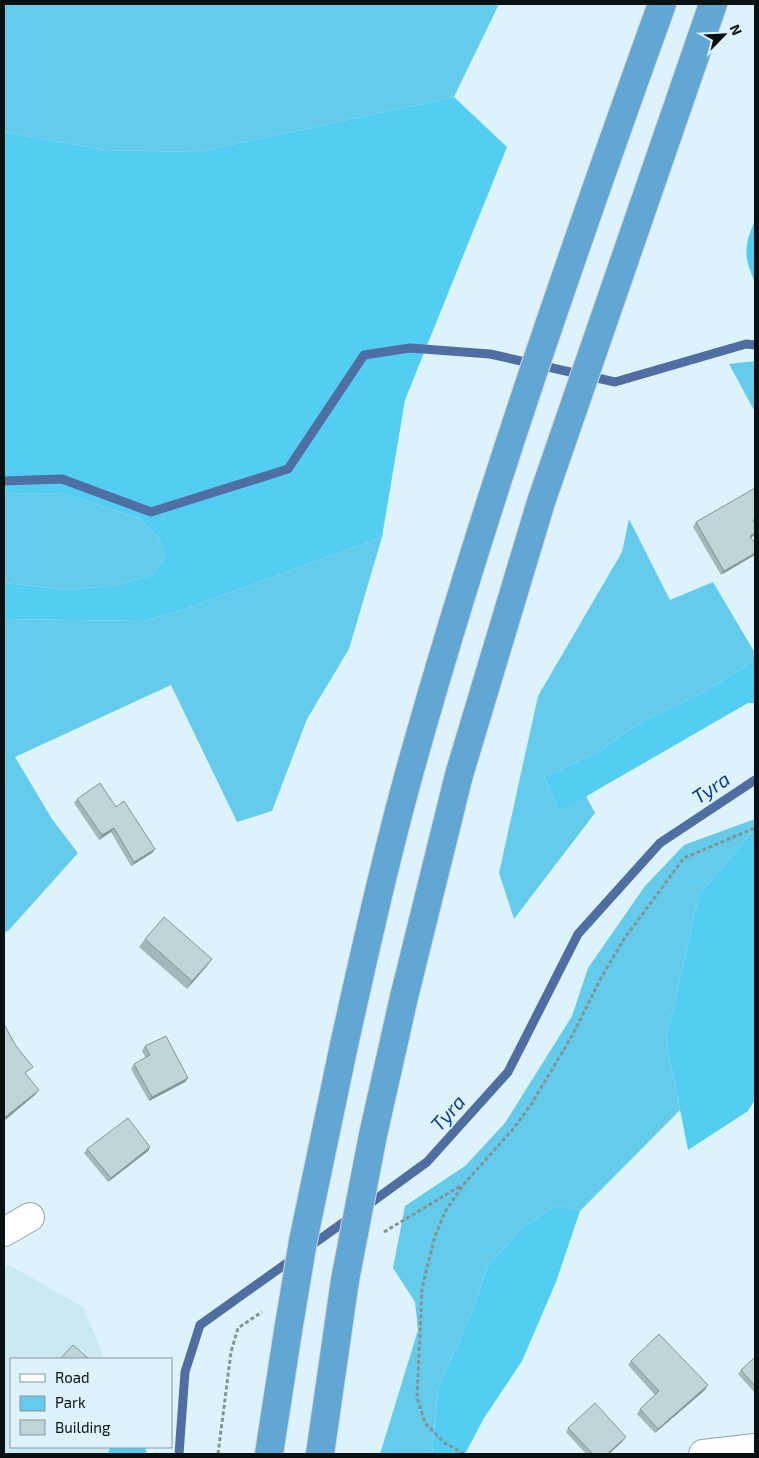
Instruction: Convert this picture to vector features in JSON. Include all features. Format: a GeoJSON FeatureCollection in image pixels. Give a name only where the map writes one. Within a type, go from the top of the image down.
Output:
{"type":"FeatureCollection","features":[{"type":"Feature","properties":{"kind":"highway"},"geometry":{"type":"LineString","coordinates":[[269,1454],[303,1241],[368,936],[412,764],[495,487],[586,219],[662,4]]}},
{"type":"Feature","properties":{"kind":"highway"},"geometry":{"type":"LineString","coordinates":[[320,1454],[346,1280],[373,1135],[404,997],[459,776],[541,502],[631,235],[713,4]]}},
{"type":"Feature","properties":{"kind":"street"},"geometry":{"type":"LineString","coordinates":[[4,1232],[30,1216]]}},
{"type":"Feature","properties":{"kind":"street"},"geometry":{"type":"LineString","coordinates":[[703,1454],[755,1448]]}},
{"type":"Feature","properties":{"kind":"path"},"geometry":{"type":"LineString","coordinates":[[464,1454],[445,1443],[425,1423],[417,1397],[422,1288],[435,1236],[446,1210],[464,1184],[514,1128],[532,1103],[572,1036],[601,978],[624,938],[684,858],[755,828]]}},
{"type":"Feature","properties":{"kind":"shaded area"},"geometry":{"type":"Polygon","coordinates":[[[454,97],[507,147],[405,400],[382,537],[179,611],[143,621],[4,619],[4,583],[68,590],[118,585],[154,574],[165,558],[159,538],[139,518],[61,493],[4,494],[4,132],[105,150],[198,152],[454,97]]]}},
{"type":"Feature","properties":{"kind":"shaded area"},"geometry":{"type":"Polygon","coordinates":[[[755,220],[755,282],[748,265],[746,251],[755,220]]]}},
{"type":"Feature","properties":{"kind":"shaded area"},"geometry":{"type":"Polygon","coordinates":[[[755,660],[755,703],[748,703],[559,812],[544,777],[597,753],[638,724],[707,690],[755,660]]]}},
{"type":"Feature","properties":{"kind":"shaded area"},"geometry":{"type":"Polygon","coordinates":[[[755,828],[755,1100],[748,1111],[688,1150],[666,1039],[699,895],[755,828]]]}},
{"type":"Feature","properties":{"kind":"shaded area"},"geometry":{"type":"Polygon","coordinates":[[[557,1206],[580,1211],[556,1282],[522,1361],[484,1418],[465,1454],[432,1454],[438,1388],[471,1314],[488,1266],[523,1227],[557,1206]]]}},
{"type":"Feature","properties":{"kind":"shaded area"},"geometry":{"type":"Polygon","coordinates":[[[9,1265],[83,1307],[105,1358],[10,1358],[10,1448],[110,1448],[108,1454],[4,1454],[4,1266],[9,1265]]]}},
{"type":"Feature","properties":{"kind":"shaded area"},"geometry":{"type":"Polygon","coordinates":[[[110,1448],[145,1448],[147,1454],[108,1454],[110,1448]]]}},
{"type":"Feature","properties":{"kind":"green space"},"geometry":{"type":"Polygon","coordinates":[[[4,4],[499,4],[454,97],[198,152],[105,150],[4,132],[4,4]]]}},
{"type":"Feature","properties":{"kind":"green space"},"geometry":{"type":"Polygon","coordinates":[[[755,361],[755,412],[729,364],[755,361]]]}},
{"type":"Feature","properties":{"kind":"green space"},"geometry":{"type":"Polygon","coordinates":[[[61,493],[139,518],[159,538],[165,558],[154,574],[118,585],[68,590],[4,583],[4,494],[61,493]]]}},
{"type":"Feature","properties":{"kind":"green space"},"geometry":{"type":"Polygon","coordinates":[[[629,519],[670,600],[713,582],[755,653],[755,660],[707,690],[638,724],[597,753],[544,777],[559,812],[586,796],[595,813],[514,919],[499,873],[538,696],[622,552],[629,519]]]}},
{"type":"Feature","properties":{"kind":"green space"},"geometry":{"type":"Polygon","coordinates":[[[382,537],[349,649],[307,719],[272,811],[237,822],[171,685],[15,757],[52,819],[78,853],[9,930],[4,933],[4,619],[143,621],[179,611],[382,537]]]}},
{"type":"Feature","properties":{"kind":"green space"},"geometry":{"type":"Polygon","coordinates":[[[755,819],[755,828],[699,895],[666,1039],[680,1110],[580,1211],[557,1206],[523,1227],[488,1266],[471,1314],[438,1388],[432,1454],[380,1454],[418,1330],[415,1302],[393,1268],[405,1206],[465,1166],[505,1123],[572,1016],[588,968],[645,886],[684,845],[755,819]]]}},
{"type":"Feature","properties":{"kind":"building"},"geometry":{"type":"Polygon","coordinates":[[[755,488],[755,519],[753,520],[755,533],[750,536],[755,544],[755,553],[724,571],[696,522],[755,488]]]}},
{"type":"Feature","properties":{"kind":"building"},"geometry":{"type":"Polygon","coordinates":[[[100,783],[116,807],[124,801],[155,849],[134,862],[114,828],[102,835],[77,799],[100,783]]]}},
{"type":"Feature","properties":{"kind":"building"},"geometry":{"type":"Polygon","coordinates":[[[164,917],[212,959],[192,981],[145,939],[164,917]]]}},
{"type":"Feature","properties":{"kind":"building"},"geometry":{"type":"Polygon","coordinates":[[[4,1024],[16,1046],[33,1067],[25,1073],[39,1090],[4,1118],[4,1024]]]}},
{"type":"Feature","properties":{"kind":"building"},"geometry":{"type":"Polygon","coordinates":[[[166,1036],[188,1078],[152,1097],[134,1064],[150,1055],[145,1046],[166,1036]]]}},
{"type":"Feature","properties":{"kind":"building"},"geometry":{"type":"Polygon","coordinates":[[[128,1118],[150,1147],[111,1178],[87,1149],[128,1118]]]}},
{"type":"Feature","properties":{"kind":"building"},"geometry":{"type":"Polygon","coordinates":[[[659,1334],[708,1385],[658,1429],[640,1409],[659,1391],[631,1361],[659,1334]]]}},
{"type":"Feature","properties":{"kind":"building"},"geometry":{"type":"Polygon","coordinates":[[[73,1345],[88,1358],[61,1358],[73,1345]]]}},
{"type":"Feature","properties":{"kind":"building"},"geometry":{"type":"Polygon","coordinates":[[[755,1357],[755,1386],[741,1370],[755,1357]]]}},
{"type":"Feature","properties":{"kind":"building"},"geometry":{"type":"Polygon","coordinates":[[[595,1403],[626,1437],[607,1454],[593,1454],[568,1428],[595,1403]]]}},
{"type":"Feature","properties":{"kind":"waterway"},"geometry":{"type":"LineString","coordinates":[[4,481],[62,479],[151,512],[288,469],[364,355],[410,348],[490,354],[615,382],[746,344],[755,345]]}},
{"type":"Feature","properties":{"kind":"waterway","name":"Tyra"},"geometry":{"type":"LineString","coordinates":[[365,1207],[427,1162],[508,1072],[578,934],[660,843],[755,780]]}},
{"type":"Feature","properties":{"kind":"waterway","name":"Tyra"},"geometry":{"type":"LineString","coordinates":[[309,1247],[351,1217]]}},
{"type":"Feature","properties":{"kind":"waterway","name":"Tyra"},"geometry":{"type":"LineString","coordinates":[[179,1454],[185,1372],[200,1325],[294,1258]]}}]}
